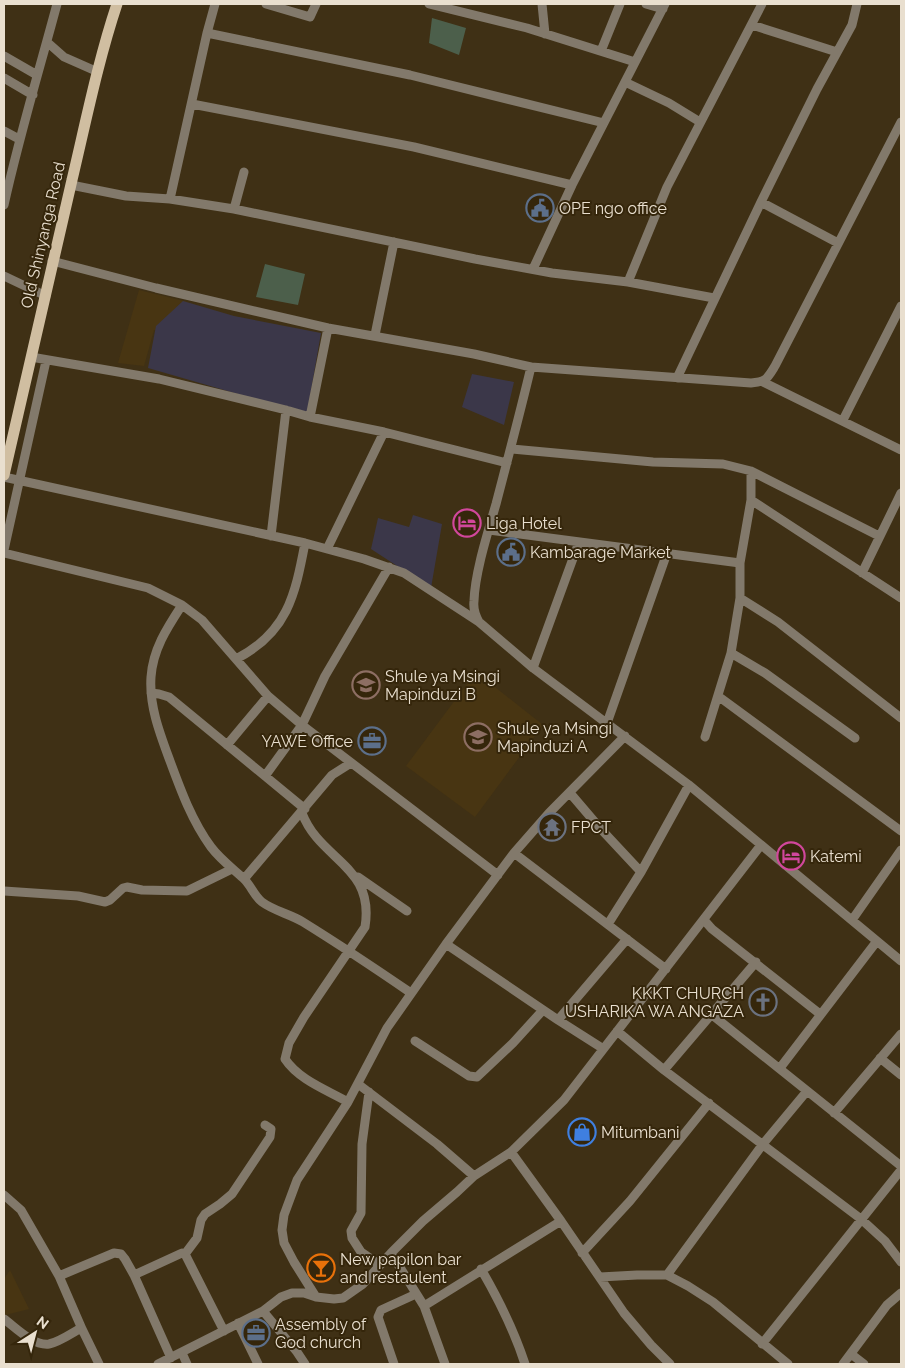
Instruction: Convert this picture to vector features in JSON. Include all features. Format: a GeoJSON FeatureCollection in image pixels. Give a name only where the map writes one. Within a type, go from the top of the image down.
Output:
{"type":"FeatureCollection","features":[{"type":"Feature","properties":{"kind":"main road","name":"Old Shinyanga Road"},"geometry":{"type":"LineString","coordinates":[[4,476],[46,296],[52,261],[116,4]]}},
{"type":"Feature","properties":{"kind":"street"},"geometry":{"type":"LineString","coordinates":[[4,205],[19,139],[57,4]]}},
{"type":"Feature","properties":{"kind":"street"},"geometry":{"type":"LineString","coordinates":[[170,200],[215,4]]}},
{"type":"Feature","properties":{"kind":"street"},"geometry":{"type":"LineString","coordinates":[[266,4],[310,17],[316,4]]}},
{"type":"Feature","properties":{"kind":"street"},"geometry":{"type":"LineString","coordinates":[[429,4],[545,34],[635,62]]}},
{"type":"Feature","properties":{"kind":"street"},"geometry":{"type":"LineString","coordinates":[[542,4],[545,34]]}},
{"type":"Feature","properties":{"kind":"street"},"geometry":{"type":"LineString","coordinates":[[601,51],[620,4]]}},
{"type":"Feature","properties":{"kind":"street"},"geometry":{"type":"LineString","coordinates":[[533,269],[572,185],[664,6],[646,4]]}},
{"type":"Feature","properties":{"kind":"street"},"geometry":{"type":"LineString","coordinates":[[628,282],[667,187],[762,4]]}},
{"type":"Feature","properties":{"kind":"street"},"geometry":{"type":"LineString","coordinates":[[677,378],[761,202],[852,25],[857,4]]}},
{"type":"Feature","properties":{"kind":"street"},"geometry":{"type":"LineString","coordinates":[[752,25],[837,52]]}},
{"type":"Feature","properties":{"kind":"street"},"geometry":{"type":"LineString","coordinates":[[207,33],[410,75],[604,123]]}},
{"type":"Feature","properties":{"kind":"street"},"geometry":{"type":"LineString","coordinates":[[47,42],[64,57],[98,72]]}},
{"type":"Feature","properties":{"kind":"street"},"geometry":{"type":"LineString","coordinates":[[4,56],[37,75]]}},
{"type":"Feature","properties":{"kind":"street"},"geometry":{"type":"LineString","coordinates":[[4,78],[33,94]]}},
{"type":"Feature","properties":{"kind":"street"},"geometry":{"type":"LineString","coordinates":[[625,82],[668,103],[700,122]]}},
{"type":"Feature","properties":{"kind":"street"},"geometry":{"type":"LineString","coordinates":[[192,104],[414,146],[572,185]]}},
{"type":"Feature","properties":{"kind":"street"},"geometry":{"type":"LineString","coordinates":[[763,382],[769,377],[775,366],[901,124]]}},
{"type":"Feature","properties":{"kind":"street"},"geometry":{"type":"LineString","coordinates":[[4,130],[19,139]]}},
{"type":"Feature","properties":{"kind":"street"},"geometry":{"type":"LineString","coordinates":[[234,209],[244,172]]}},
{"type":"Feature","properties":{"kind":"street"},"geometry":{"type":"LineString","coordinates":[[71,185],[126,196],[234,209],[475,259],[552,273],[628,282],[714,298]]}},
{"type":"Feature","properties":{"kind":"street"},"geometry":{"type":"LineString","coordinates":[[761,202],[838,244]]}},
{"type":"Feature","properties":{"kind":"street"},"geometry":{"type":"LineString","coordinates":[[375,335],[394,242]]}},
{"type":"Feature","properties":{"kind":"street"},"geometry":{"type":"LineString","coordinates":[[52,261],[156,288],[328,328],[474,354],[531,367],[751,383],[763,382],[901,450]]}},
{"type":"Feature","properties":{"kind":"street"},"geometry":{"type":"LineString","coordinates":[[4,276],[46,296]]}},
{"type":"Feature","properties":{"kind":"street"},"geometry":{"type":"LineString","coordinates":[[842,420],[901,306]]}},
{"type":"Feature","properties":{"kind":"street"},"geometry":{"type":"LineString","coordinates":[[310,417],[328,328]]}},
{"type":"Feature","properties":{"kind":"street"},"geometry":{"type":"LineString","coordinates":[[31,357],[159,379],[310,417],[384,432],[507,463]]}},
{"type":"Feature","properties":{"kind":"street"},"geometry":{"type":"LineString","coordinates":[[46,361],[4,552],[148,588],[182,605],[202,620],[268,696],[302,725],[498,875]]}},
{"type":"Feature","properties":{"kind":"street"},"geometry":{"type":"LineString","coordinates":[[479,622],[474,614],[474,601],[489,530],[512,449],[531,367]]}},
{"type":"Feature","properties":{"kind":"street"},"geometry":{"type":"LineString","coordinates":[[271,536],[286,410]]}},
{"type":"Feature","properties":{"kind":"street"},"geometry":{"type":"LineString","coordinates":[[327,549],[384,432]]}},
{"type":"Feature","properties":{"kind":"street"},"geometry":{"type":"LineString","coordinates":[[512,449],[653,462],[723,464],[751,471],[879,536]]}},
{"type":"Feature","properties":{"kind":"street"},"geometry":{"type":"LineString","coordinates":[[705,737],[731,652],[740,598],[740,563],[751,500],[751,471]]}},
{"type":"Feature","properties":{"kind":"street"},"geometry":{"type":"LineString","coordinates":[[4,476],[305,543],[404,573],[479,622],[533,668],[689,785],[901,961]]}},
{"type":"Feature","properties":{"kind":"street"},"geometry":{"type":"LineString","coordinates":[[862,573],[901,493]]}},
{"type":"Feature","properties":{"kind":"street"},"geometry":{"type":"LineString","coordinates":[[751,500],[901,598]]}},
{"type":"Feature","properties":{"kind":"street"},"geometry":{"type":"LineString","coordinates":[[489,530],[740,563]]}},
{"type":"Feature","properties":{"kind":"street"},"geometry":{"type":"LineString","coordinates":[[533,668],[580,542]]}},
{"type":"Feature","properties":{"kind":"street"},"geometry":{"type":"LineString","coordinates":[[236,659],[252,651],[264,641],[283,619],[299,576],[305,543]]}},
{"type":"Feature","properties":{"kind":"street"},"geometry":{"type":"LineString","coordinates":[[607,723],[667,553]]}},
{"type":"Feature","properties":{"kind":"street"},"geometry":{"type":"LineString","coordinates":[[265,776],[302,725],[325,676],[389,567]]}},
{"type":"Feature","properties":{"kind":"street"},"geometry":{"type":"LineString","coordinates":[[740,598],[778,622],[901,718]]}},
{"type":"Feature","properties":{"kind":"street"},"geometry":{"type":"LineString","coordinates":[[182,605],[154,653],[151,693],[154,713],[186,806],[210,845],[244,879],[261,901],[302,921],[411,993]]}},
{"type":"Feature","properties":{"kind":"street"},"geometry":{"type":"LineString","coordinates":[[731,652],[765,673],[855,738]]}},
{"type":"Feature","properties":{"kind":"street"},"geometry":{"type":"LineString","coordinates":[[151,693],[168,697],[265,776],[303,811],[311,832],[356,876],[407,911]]}},
{"type":"Feature","properties":{"kind":"street"},"geometry":{"type":"LineString","coordinates":[[227,745],[268,696]]}},
{"type":"Feature","properties":{"kind":"street"},"geometry":{"type":"LineString","coordinates":[[718,696],[901,831]]}},
{"type":"Feature","properties":{"kind":"street"},"geometry":{"type":"LineString","coordinates":[[316,1297],[294,1262],[284,1242],[282,1230],[284,1215],[297,1180],[348,1102],[387,1028],[446,944],[514,853],[625,736]]}},
{"type":"Feature","properties":{"kind":"street"},"geometry":{"type":"LineString","coordinates":[[244,879],[332,775],[351,763]]}},
{"type":"Feature","properties":{"kind":"street"},"geometry":{"type":"LineString","coordinates":[[608,924],[641,872],[689,785]]}},
{"type":"Feature","properties":{"kind":"street"},"geometry":{"type":"LineString","coordinates":[[570,793],[641,872]]}},
{"type":"Feature","properties":{"kind":"street"},"geometry":{"type":"LineString","coordinates":[[158,1364],[262,1311],[281,1297],[292,1293],[304,1293],[334,1300],[343,1298],[363,1284],[423,1221],[474,1176],[510,1152],[564,1100],[602,1048],[666,969],[761,844]]}},
{"type":"Feature","properties":{"kind":"street"},"geometry":{"type":"LineString","coordinates":[[852,920],[901,850]]}},
{"type":"Feature","properties":{"kind":"street"},"geometry":{"type":"LineString","coordinates":[[514,853],[666,969]]}},
{"type":"Feature","properties":{"kind":"street"},"geometry":{"type":"LineString","coordinates":[[5,889],[78,896],[105,902],[123,888],[188,891],[232,869]]}},
{"type":"Feature","properties":{"kind":"street"},"geometry":{"type":"LineString","coordinates":[[348,1102],[303,1077],[290,1066],[286,1059],[289,1042],[365,927],[367,917],[364,896],[356,876]]}},
{"type":"Feature","properties":{"kind":"street"},"geometry":{"type":"LineString","coordinates":[[704,920],[712,929],[820,1014]]}},
{"type":"Feature","properties":{"kind":"street"},"geometry":{"type":"LineString","coordinates":[[558,1020],[596,978],[627,938]]}},
{"type":"Feature","properties":{"kind":"street"},"geometry":{"type":"LineString","coordinates":[[780,1068],[877,941]]}},
{"type":"Feature","properties":{"kind":"street"},"geometry":{"type":"LineString","coordinates":[[446,944],[542,1010],[602,1048]]}},
{"type":"Feature","properties":{"kind":"street"},"geometry":{"type":"LineString","coordinates":[[664,1070],[756,962]]}},
{"type":"Feature","properties":{"kind":"street"},"geometry":{"type":"LineString","coordinates":[[415,1041],[469,1076],[477,1077],[513,1043],[542,1010]]}},
{"type":"Feature","properties":{"kind":"street"},"geometry":{"type":"LineString","coordinates":[[711,1014],[901,1168],[762,1344]]}},
{"type":"Feature","properties":{"kind":"street"},"geometry":{"type":"LineString","coordinates":[[616,1030],[664,1070],[861,1219],[885,1241],[901,1262]]}},
{"type":"Feature","properties":{"kind":"street"},"geometry":{"type":"LineString","coordinates":[[834,1113],[901,1034]]}},
{"type":"Feature","properties":{"kind":"street"},"geometry":{"type":"LineString","coordinates":[[880,1058],[901,1075]]}},
{"type":"Feature","properties":{"kind":"street"},"geometry":{"type":"LineString","coordinates":[[358,1084],[437,1144],[474,1176]]}},
{"type":"Feature","properties":{"kind":"street"},"geometry":{"type":"LineString","coordinates":[[667,1275],[763,1144],[806,1091]]}},
{"type":"Feature","properties":{"kind":"street"},"geometry":{"type":"LineString","coordinates":[[369,1092],[362,1144],[361,1213],[352,1231],[352,1238],[361,1252],[380,1265]]}},
{"type":"Feature","properties":{"kind":"street"},"geometry":{"type":"LineString","coordinates":[[582,1253],[630,1201],[709,1103]]}},
{"type":"Feature","properties":{"kind":"street"},"geometry":{"type":"LineString","coordinates":[[185,1254],[197,1238],[201,1220],[205,1214],[232,1194],[270,1136],[271,1129],[265,1125]]}},
{"type":"Feature","properties":{"kind":"street"},"geometry":{"type":"LineString","coordinates":[[510,1152],[561,1221],[624,1313],[669,1364]]}},
{"type":"Feature","properties":{"kind":"street"},"geometry":{"type":"LineString","coordinates":[[4,1195],[21,1210],[59,1276],[81,1328],[100,1364]]}},
{"type":"Feature","properties":{"kind":"street"},"geometry":{"type":"LineString","coordinates":[[424,1306],[561,1221]]}},
{"type":"Feature","properties":{"kind":"street"},"geometry":{"type":"LineString","coordinates":[[59,1276],[114,1253],[121,1254],[134,1275],[171,1358]]}},
{"type":"Feature","properties":{"kind":"street"},"geometry":{"type":"LineString","coordinates":[[134,1275],[182,1253],[185,1254]]}},
{"type":"Feature","properties":{"kind":"street"},"geometry":{"type":"LineString","coordinates":[[391,1253],[424,1306],[445,1364]]}},
{"type":"Feature","properties":{"kind":"street"},"geometry":{"type":"LineString","coordinates":[[185,1254],[224,1331]]}},
{"type":"Feature","properties":{"kind":"street"},"geometry":{"type":"LineString","coordinates":[[482,1269],[502,1305],[524,1364]]}},
{"type":"Feature","properties":{"kind":"street"},"geometry":{"type":"LineString","coordinates":[[600,1277],[637,1274],[667,1275],[713,1302],[788,1364]]}},
{"type":"Feature","properties":{"kind":"street"},"geometry":{"type":"LineString","coordinates":[[843,1364],[887,1305],[901,1293]]}},
{"type":"Feature","properties":{"kind":"street"},"geometry":{"type":"LineString","coordinates":[[394,1364],[378,1317],[379,1313],[381,1310],[416,1294]]}},
{"type":"Feature","properties":{"kind":"street"},"geometry":{"type":"LineString","coordinates":[[262,1311],[305,1364]]}},
{"type":"Feature","properties":{"kind":"street"},"geometry":{"type":"LineString","coordinates":[[4,1319],[33,1340],[44,1344],[51,1343],[81,1328]]}},
{"type":"Feature","properties":{"kind":"street"},"geometry":{"type":"LineString","coordinates":[[238,1323],[258,1364]]}},
{"type":"Feature","properties":{"kind":"street"},"geometry":{"type":"LineString","coordinates":[[182,1353],[187,1364]]}},
{"type":"Feature","properties":{"kind":"street"},"geometry":{"type":"LineString","coordinates":[[851,1354],[864,1364]]}},
{"type":"Feature","properties":{"kind":"shaded area"},"geometry":{"type":"Polygon","coordinates":[[[139,290],[188,302],[176,330],[154,330],[144,366],[118,363],[139,290]]]}},
{"type":"Feature","properties":{"kind":"shaded area"},"geometry":{"type":"Polygon","coordinates":[[[183,301],[234,316],[321,333],[307,414],[148,368],[156,326],[183,301]]]}},
{"type":"Feature","properties":{"kind":"shaded area"},"geometry":{"type":"Polygon","coordinates":[[[472,374],[514,382],[504,425],[462,407],[472,374]]]}},
{"type":"Feature","properties":{"kind":"shaded area"},"geometry":{"type":"Polygon","coordinates":[[[413,515],[442,524],[431,588],[371,549],[378,518],[409,527],[413,515]]]}},
{"type":"Feature","properties":{"kind":"shaded area"},"geometry":{"type":"Polygon","coordinates":[[[476,672],[543,725],[475,817],[406,766],[476,672]]]}},
{"type":"Feature","properties":{"kind":"shaded area"},"geometry":{"type":"Polygon","coordinates":[[[10,1270],[29,1309],[5,1315],[4,1279],[10,1270]]]}},
{"type":"Feature","properties":{"kind":"green space"},"geometry":{"type":"Polygon","coordinates":[[[432,18],[466,28],[459,55],[429,43],[432,18]]]}},
{"type":"Feature","properties":{"kind":"green space"},"geometry":{"type":"Polygon","coordinates":[[[265,264],[305,274],[298,305],[256,297],[265,264]]]}},
{"type":"Feature","properties":{"kind":"place","name":"OPE ngo office"},"geometry":{"type":"Point","coordinates":[540,208]}},
{"type":"Feature","properties":{"kind":"place","name":"Liga Hotel"},"geometry":{"type":"Point","coordinates":[467,523]}},
{"type":"Feature","properties":{"kind":"place","name":"Kambarage Market"},"geometry":{"type":"Point","coordinates":[511,552]}},
{"type":"Feature","properties":{"kind":"place","name":"Shule ya Msingi Mapinduzi B"},"geometry":{"type":"Point","coordinates":[366,685]}},
{"type":"Feature","properties":{"kind":"place","name":"Shule ya Msingi Mapinduzi A"},"geometry":{"type":"Point","coordinates":[478,737]}},
{"type":"Feature","properties":{"kind":"place","name":"YAWE Office"},"geometry":{"type":"Point","coordinates":[372,741]}},
{"type":"Feature","properties":{"kind":"place","name":"FPCT"},"geometry":{"type":"Point","coordinates":[552,827]}},
{"type":"Feature","properties":{"kind":"place","name":"Katemi"},"geometry":{"type":"Point","coordinates":[791,856]}},
{"type":"Feature","properties":{"kind":"place","name":"KKKT CHURCH USHARIKA WA ANGAZA"},"geometry":{"type":"Point","coordinates":[763,1002]}},
{"type":"Feature","properties":{"kind":"place","name":"Mitumbani"},"geometry":{"type":"Point","coordinates":[582,1132]}},
{"type":"Feature","properties":{"kind":"place","name":"New papilon bar and restaulent"},"geometry":{"type":"Point","coordinates":[321,1268]}},
{"type":"Feature","properties":{"kind":"place","name":"Assembly of God church"},"geometry":{"type":"Point","coordinates":[256,1333]}}]}
